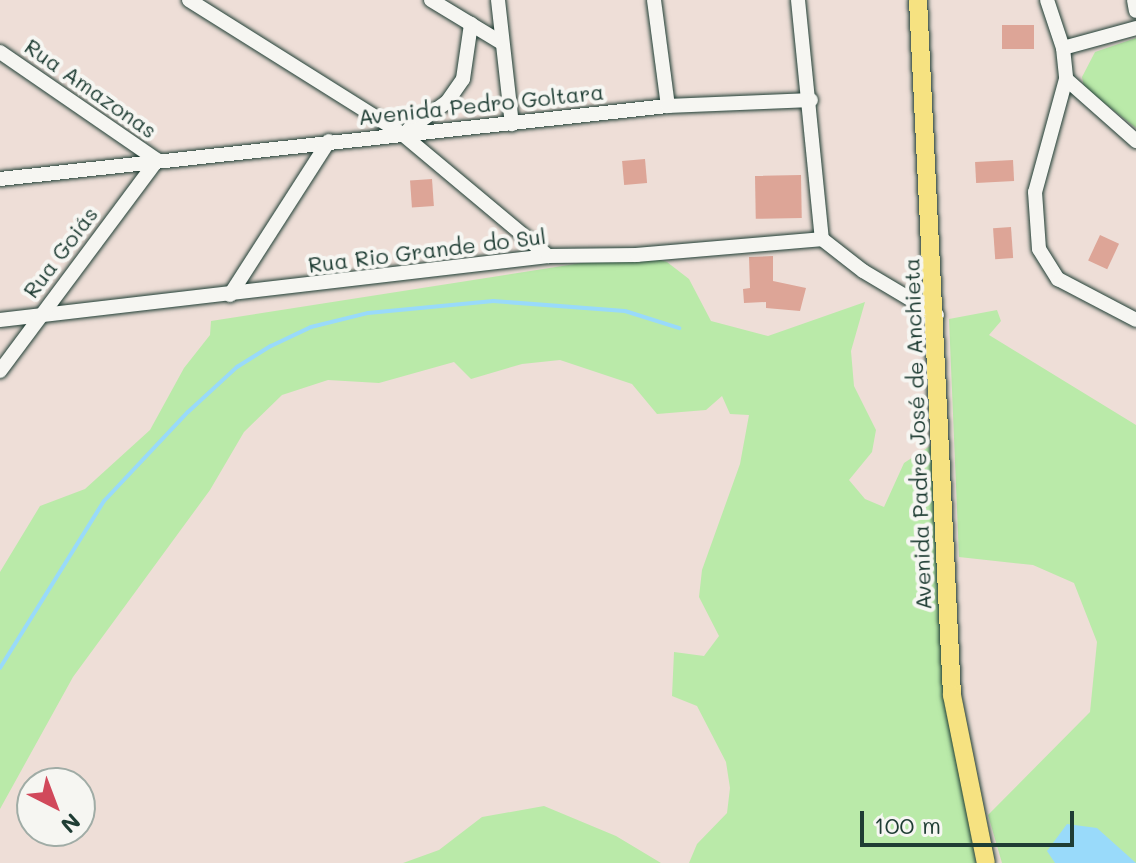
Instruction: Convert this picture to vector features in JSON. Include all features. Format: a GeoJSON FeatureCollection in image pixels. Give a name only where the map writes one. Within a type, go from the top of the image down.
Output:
{"type":"FeatureCollection","features":[{"type":"Feature","properties":{"kind":"main road","name":"Avenida Padre José de Anchieta"},"geometry":{"type":"LineString","coordinates":[[918,0],[937,315],[952,695],[986,863]]}},
{"type":"Feature","properties":{"kind":"street"},"geometry":{"type":"LineString","coordinates":[[189,0],[401,133],[548,256]]}},
{"type":"Feature","properties":{"kind":"street"},"geometry":{"type":"LineString","coordinates":[[431,0],[502,43]]}},
{"type":"Feature","properties":{"kind":"street"},"geometry":{"type":"LineString","coordinates":[[498,0],[512,124]]}},
{"type":"Feature","properties":{"kind":"street"},"geometry":{"type":"LineString","coordinates":[[654,0],[668,106]]}},
{"type":"Feature","properties":{"kind":"street"},"geometry":{"type":"LineString","coordinates":[[798,0],[811,100],[822,239],[863,271],[937,315]]}},
{"type":"Feature","properties":{"kind":"street"},"geometry":{"type":"LineString","coordinates":[[1047,0],[1063,48],[1066,79],[1035,192],[1039,249],[1058,279],[1136,320]]}},
{"type":"Feature","properties":{"kind":"street"},"geometry":{"type":"LineString","coordinates":[[1134,0],[1136,11]]}},
{"type":"Feature","properties":{"kind":"street"},"geometry":{"type":"LineString","coordinates":[[401,133],[427,121],[455,91],[471,52],[471,24]]}},
{"type":"Feature","properties":{"kind":"street"},"geometry":{"type":"LineString","coordinates":[[1063,48],[1136,28]]}},
{"type":"Feature","properties":{"kind":"street","name":"Rua Amazonas"},"geometry":{"type":"LineString","coordinates":[[0,52],[157,160]]}},
{"type":"Feature","properties":{"kind":"street"},"geometry":{"type":"LineString","coordinates":[[1066,79],[1136,141]]}},
{"type":"Feature","properties":{"kind":"street","name":"Avenida Pedro Goltara"},"geometry":{"type":"LineString","coordinates":[[0,179],[668,106],[811,100]]}},
{"type":"Feature","properties":{"kind":"street"},"geometry":{"type":"LineString","coordinates":[[230,295],[329,141]]}},
{"type":"Feature","properties":{"kind":"street","name":"Rua Goiás"},"geometry":{"type":"LineString","coordinates":[[0,371],[157,160]]}},
{"type":"Feature","properties":{"kind":"street","name":"Rua Rio Grande do Sul"},"geometry":{"type":"LineString","coordinates":[[0,320],[548,256],[637,255],[822,239]]}},
{"type":"Feature","properties":{"kind":"green space"},"geometry":{"type":"Polygon","coordinates":[[[1136,38],[1136,128],[1084,87],[1082,77],[1095,52],[1136,38]]]}},
{"type":"Feature","properties":{"kind":"green space"},"geometry":{"type":"Polygon","coordinates":[[[639,254],[667,262],[689,279],[711,321],[768,336],[865,302],[851,351],[854,386],[876,430],[872,452],[849,480],[865,499],[884,507],[904,463],[933,444],[942,668],[976,863],[689,863],[697,844],[727,813],[730,788],[726,762],[697,706],[672,696],[674,652],[704,656],[719,636],[699,597],[702,570],[740,464],[749,415],[730,414],[722,396],[706,410],[657,414],[632,384],[560,360],[522,364],[471,379],[454,362],[379,383],[328,380],[282,395],[244,432],[210,490],[73,677],[23,767],[16,767],[16,780],[0,809],[0,572],[40,506],[85,489],[150,430],[184,368],[210,335],[211,321],[639,254]]]}},
{"type":"Feature","properties":{"kind":"green space"},"geometry":{"type":"Polygon","coordinates":[[[997,310],[1001,321],[989,335],[1136,425],[1136,863],[1002,863],[988,815],[1090,712],[1097,642],[1074,583],[1033,565],[959,557],[949,319],[997,310]]]}},
{"type":"Feature","properties":{"kind":"green space"},"geometry":{"type":"Polygon","coordinates":[[[544,806],[616,836],[661,863],[403,863],[439,850],[482,817],[544,806]]]}},
{"type":"Feature","properties":{"kind":"water"},"geometry":{"type":"Polygon","coordinates":[[[1067,824],[1097,828],[1136,863],[1055,863],[1047,851],[1067,824]]]}},
{"type":"Feature","properties":{"kind":"building"},"geometry":{"type":"Polygon","coordinates":[[[1002,25],[1034,25],[1034,49],[1002,49],[1002,25]]]}},
{"type":"Feature","properties":{"kind":"building"},"geometry":{"type":"Polygon","coordinates":[[[645,159],[647,183],[624,185],[622,161],[645,159]]]}},
{"type":"Feature","properties":{"kind":"building"},"geometry":{"type":"Polygon","coordinates":[[[1013,160],[1014,181],[976,183],[975,162],[1013,160]]]}},
{"type":"Feature","properties":{"kind":"building"},"geometry":{"type":"Polygon","coordinates":[[[801,175],[802,218],[756,219],[755,176],[801,175]]]}},
{"type":"Feature","properties":{"kind":"building"},"geometry":{"type":"Polygon","coordinates":[[[432,179],[434,206],[412,207],[410,181],[432,179]]]}},
{"type":"Feature","properties":{"kind":"building"},"geometry":{"type":"Polygon","coordinates":[[[1011,227],[1013,258],[995,259],[993,228],[1011,227]]]}},
{"type":"Feature","properties":{"kind":"building"},"geometry":{"type":"Polygon","coordinates":[[[1100,235],[1119,244],[1107,269],[1088,260],[1100,235]]]}},
{"type":"Feature","properties":{"kind":"building"},"geometry":{"type":"Polygon","coordinates":[[[773,256],[773,281],[806,288],[800,311],[766,308],[766,302],[744,303],[743,289],[750,288],[749,257],[773,256]]]}},
{"type":"Feature","properties":{"kind":"waterway"},"geometry":{"type":"LineString","coordinates":[[0,668],[104,501],[188,412],[237,367],[271,346],[311,327],[368,313],[493,301],[625,311],[679,328]]}}]}
